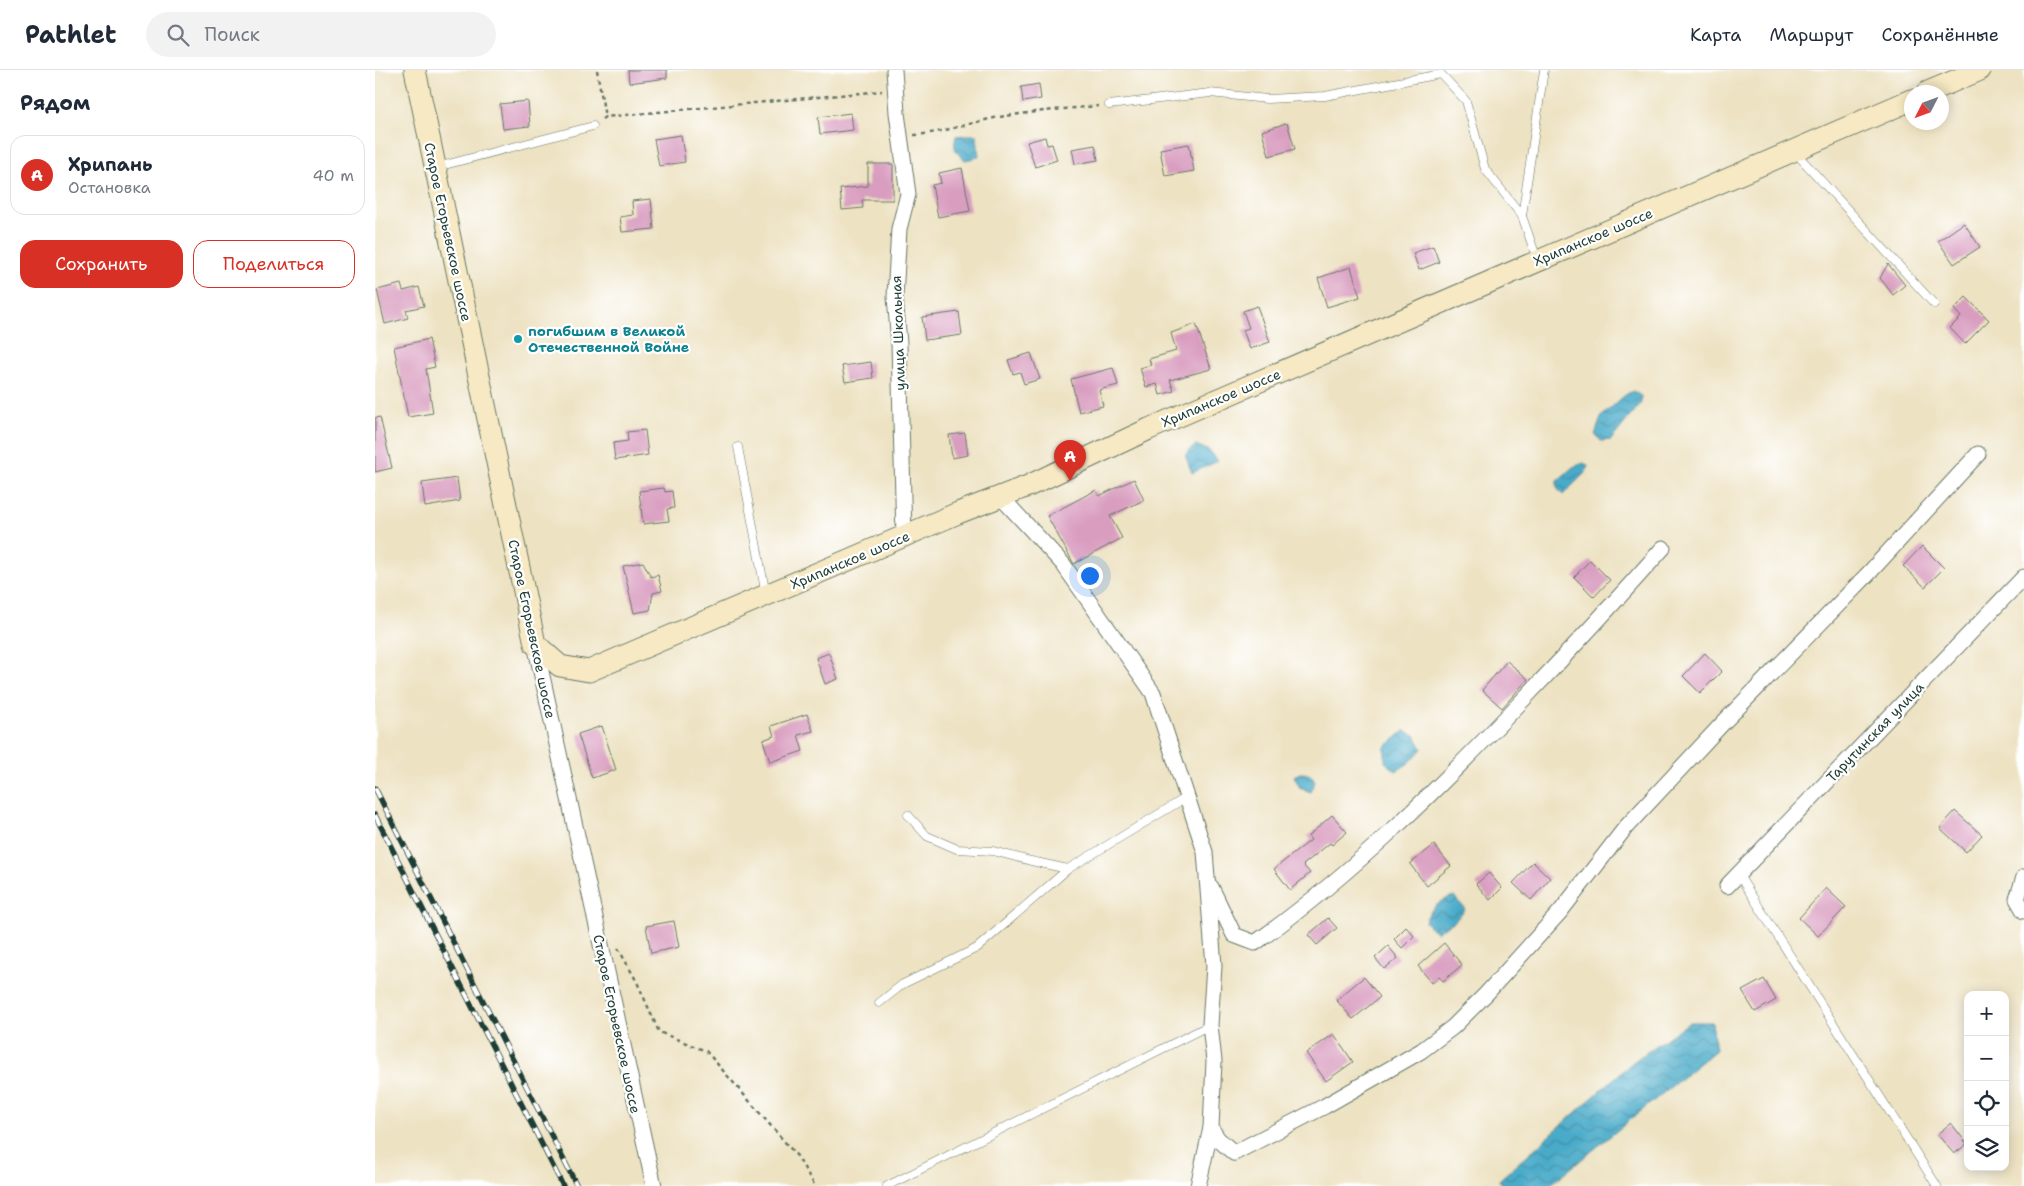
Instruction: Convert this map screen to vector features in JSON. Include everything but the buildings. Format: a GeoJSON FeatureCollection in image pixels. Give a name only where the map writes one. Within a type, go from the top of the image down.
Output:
{"type":"FeatureCollection","features":[{"type":"Feature","properties":{"kind":"main road","name":"Старое Егорьевское шоссе"},"geometry":{"type":"LineString","coordinates":[[415,70],[535,644]]}},
{"type":"Feature","properties":{"kind":"main road"},"geometry":{"type":"LineString","coordinates":[[1945,85],[1980,70]]}},
{"type":"Feature","properties":{"kind":"main road","name":"Хрипанское шоссе"},"geometry":{"type":"LineString","coordinates":[[535,644],[560,666],[589,671],[1000,496],[1029,486],[1158,425],[1904,103]]}},
{"type":"Feature","properties":{"kind":"street","name":"улица Школьная"},"geometry":{"type":"LineString","coordinates":[[894,70],[897,113],[908,194],[899,229],[895,297],[899,352],[904,538]]}},
{"type":"Feature","properties":{"kind":"street"},"geometry":{"type":"LineString","coordinates":[[1211,1128],[1218,1139],[1234,1153],[1325,1106],[1421,1051],[1453,1027],[1486,994],[1560,912],[1626,827],[1722,724],[1869,573],[1978,454]]}},
{"type":"Feature","properties":{"kind":"street"},"geometry":{"type":"LineString","coordinates":[[1000,496],[1063,564],[1153,693],[1205,852],[1214,966],[1210,1025],[1214,1061],[1211,1128],[1197,1186]]}},
{"type":"Feature","properties":{"kind":"street"},"geometry":{"type":"LineString","coordinates":[[1207,878],[1234,935],[1255,944],[1295,914],[1384,838],[1468,758],[1587,633],[1663,548]]}},
{"type":"Feature","properties":{"kind":"street","name":"Тарутинская улица"},"geometry":{"type":"LineString","coordinates":[[1727,886],[2024,577]]}},
{"type":"Feature","properties":{"kind":"street","name":"Старое Егорьевское шоссе"},"geometry":{"type":"LineString","coordinates":[[535,644],[653,1186]]}},
{"type":"Feature","properties":{"kind":"street"},"geometry":{"type":"LineString","coordinates":[[2024,877],[2017,899],[2024,911]]}},
{"type":"Feature","properties":{"kind":"lane"},"geometry":{"type":"LineString","coordinates":[[1522,216],[1544,70]]}},
{"type":"Feature","properties":{"kind":"lane"},"geometry":{"type":"LineString","coordinates":[[1109,105],[1209,93],[1267,99],[1325,96],[1441,74],[1466,101],[1485,169],[1522,216],[1537,261]]}},
{"type":"Feature","properties":{"kind":"lane"},"geometry":{"type":"LineString","coordinates":[[435,168],[593,126]]}},
{"type":"Feature","properties":{"kind":"lane"},"geometry":{"type":"LineString","coordinates":[[1793,150],[1934,304]]}},
{"type":"Feature","properties":{"kind":"lane"},"geometry":{"type":"LineString","coordinates":[[738,447],[766,596]]}},
{"type":"Feature","properties":{"kind":"lane"},"geometry":{"type":"LineString","coordinates":[[879,1003],[903,984],[977,948],[1068,869],[1187,797]]}},
{"type":"Feature","properties":{"kind":"lane"},"geometry":{"type":"LineString","coordinates":[[908,815],[927,836],[957,849],[993,851],[1068,869]]}},
{"type":"Feature","properties":{"kind":"lane"},"geometry":{"type":"LineString","coordinates":[[1738,874],[1937,1186]]}},
{"type":"Feature","properties":{"kind":"lane"},"geometry":{"type":"LineString","coordinates":[[887,1186],[1210,1025]]}},
{"type":"Feature","properties":{"kind":"path"},"geometry":{"type":"LineString","coordinates":[[597,70],[605,117]]}},
{"type":"Feature","properties":{"kind":"path"},"geometry":{"type":"LineString","coordinates":[[593,126],[605,117],[895,90]]}},
{"type":"Feature","properties":{"kind":"path"},"geometry":{"type":"LineString","coordinates":[[901,136],[935,134],[1003,117],[1051,110],[1109,105]]}},
{"type":"Feature","properties":{"kind":"path"},"geometry":{"type":"LineString","coordinates":[[599,939],[617,947],[637,982],[659,1032],[706,1050],[797,1156],[815,1186]]}},
{"type":"Feature","properties":{"kind":"water"},"geometry":{"type":"Polygon","coordinates":[[[977,135],[979,157],[965,160],[957,152],[955,147],[956,136],[977,135]]]}},
{"type":"Feature","properties":{"kind":"water"},"geometry":{"type":"Polygon","coordinates":[[[1633,391],[1641,396],[1641,403],[1611,440],[1601,441],[1595,435],[1601,417],[1625,395],[1633,391]]]}},
{"type":"Feature","properties":{"kind":"water"},"geometry":{"type":"Polygon","coordinates":[[[1196,445],[1210,451],[1218,461],[1192,473],[1185,455],[1196,445]]]}},
{"type":"Feature","properties":{"kind":"water"},"geometry":{"type":"Polygon","coordinates":[[[1584,463],[1588,466],[1585,473],[1563,495],[1557,488],[1557,481],[1573,467],[1584,463]]]}},
{"type":"Feature","properties":{"kind":"water"},"geometry":{"type":"Polygon","coordinates":[[[1404,731],[1415,735],[1422,749],[1409,763],[1396,771],[1385,762],[1385,747],[1404,731]]]}},
{"type":"Feature","properties":{"kind":"water"},"geometry":{"type":"Polygon","coordinates":[[[1300,773],[1309,774],[1313,777],[1315,782],[1311,792],[1300,788],[1294,776],[1300,773]]]}},
{"type":"Feature","properties":{"kind":"water"},"geometry":{"type":"Polygon","coordinates":[[[1454,896],[1465,909],[1455,921],[1436,932],[1425,922],[1429,913],[1436,906],[1454,896]]]}},
{"type":"Feature","properties":{"kind":"water"},"geometry":{"type":"Polygon","coordinates":[[[1690,1022],[1712,1022],[1716,1050],[1549,1186],[1502,1186],[1499,1180],[1634,1061],[1690,1022]]]}},
{"type":"Feature","properties":{"kind":"railway"},"geometry":{"type":"LineString","coordinates":[[375,788],[577,1186]]}},
{"type":"Feature","properties":{"kind":"railway"},"geometry":{"type":"LineString","coordinates":[[375,815],[563,1186]]}},
{"type":"Feature","properties":{"kind":"place","name":"погибшим в Великой Отечественной Войне"},"geometry":{"type":"Point","coordinates":[518,339]}},
{"type":"Feature","properties":{"kind":"place","name":"Хрипань"},"geometry":{"type":"Point","coordinates":[1070,481]}}]}
